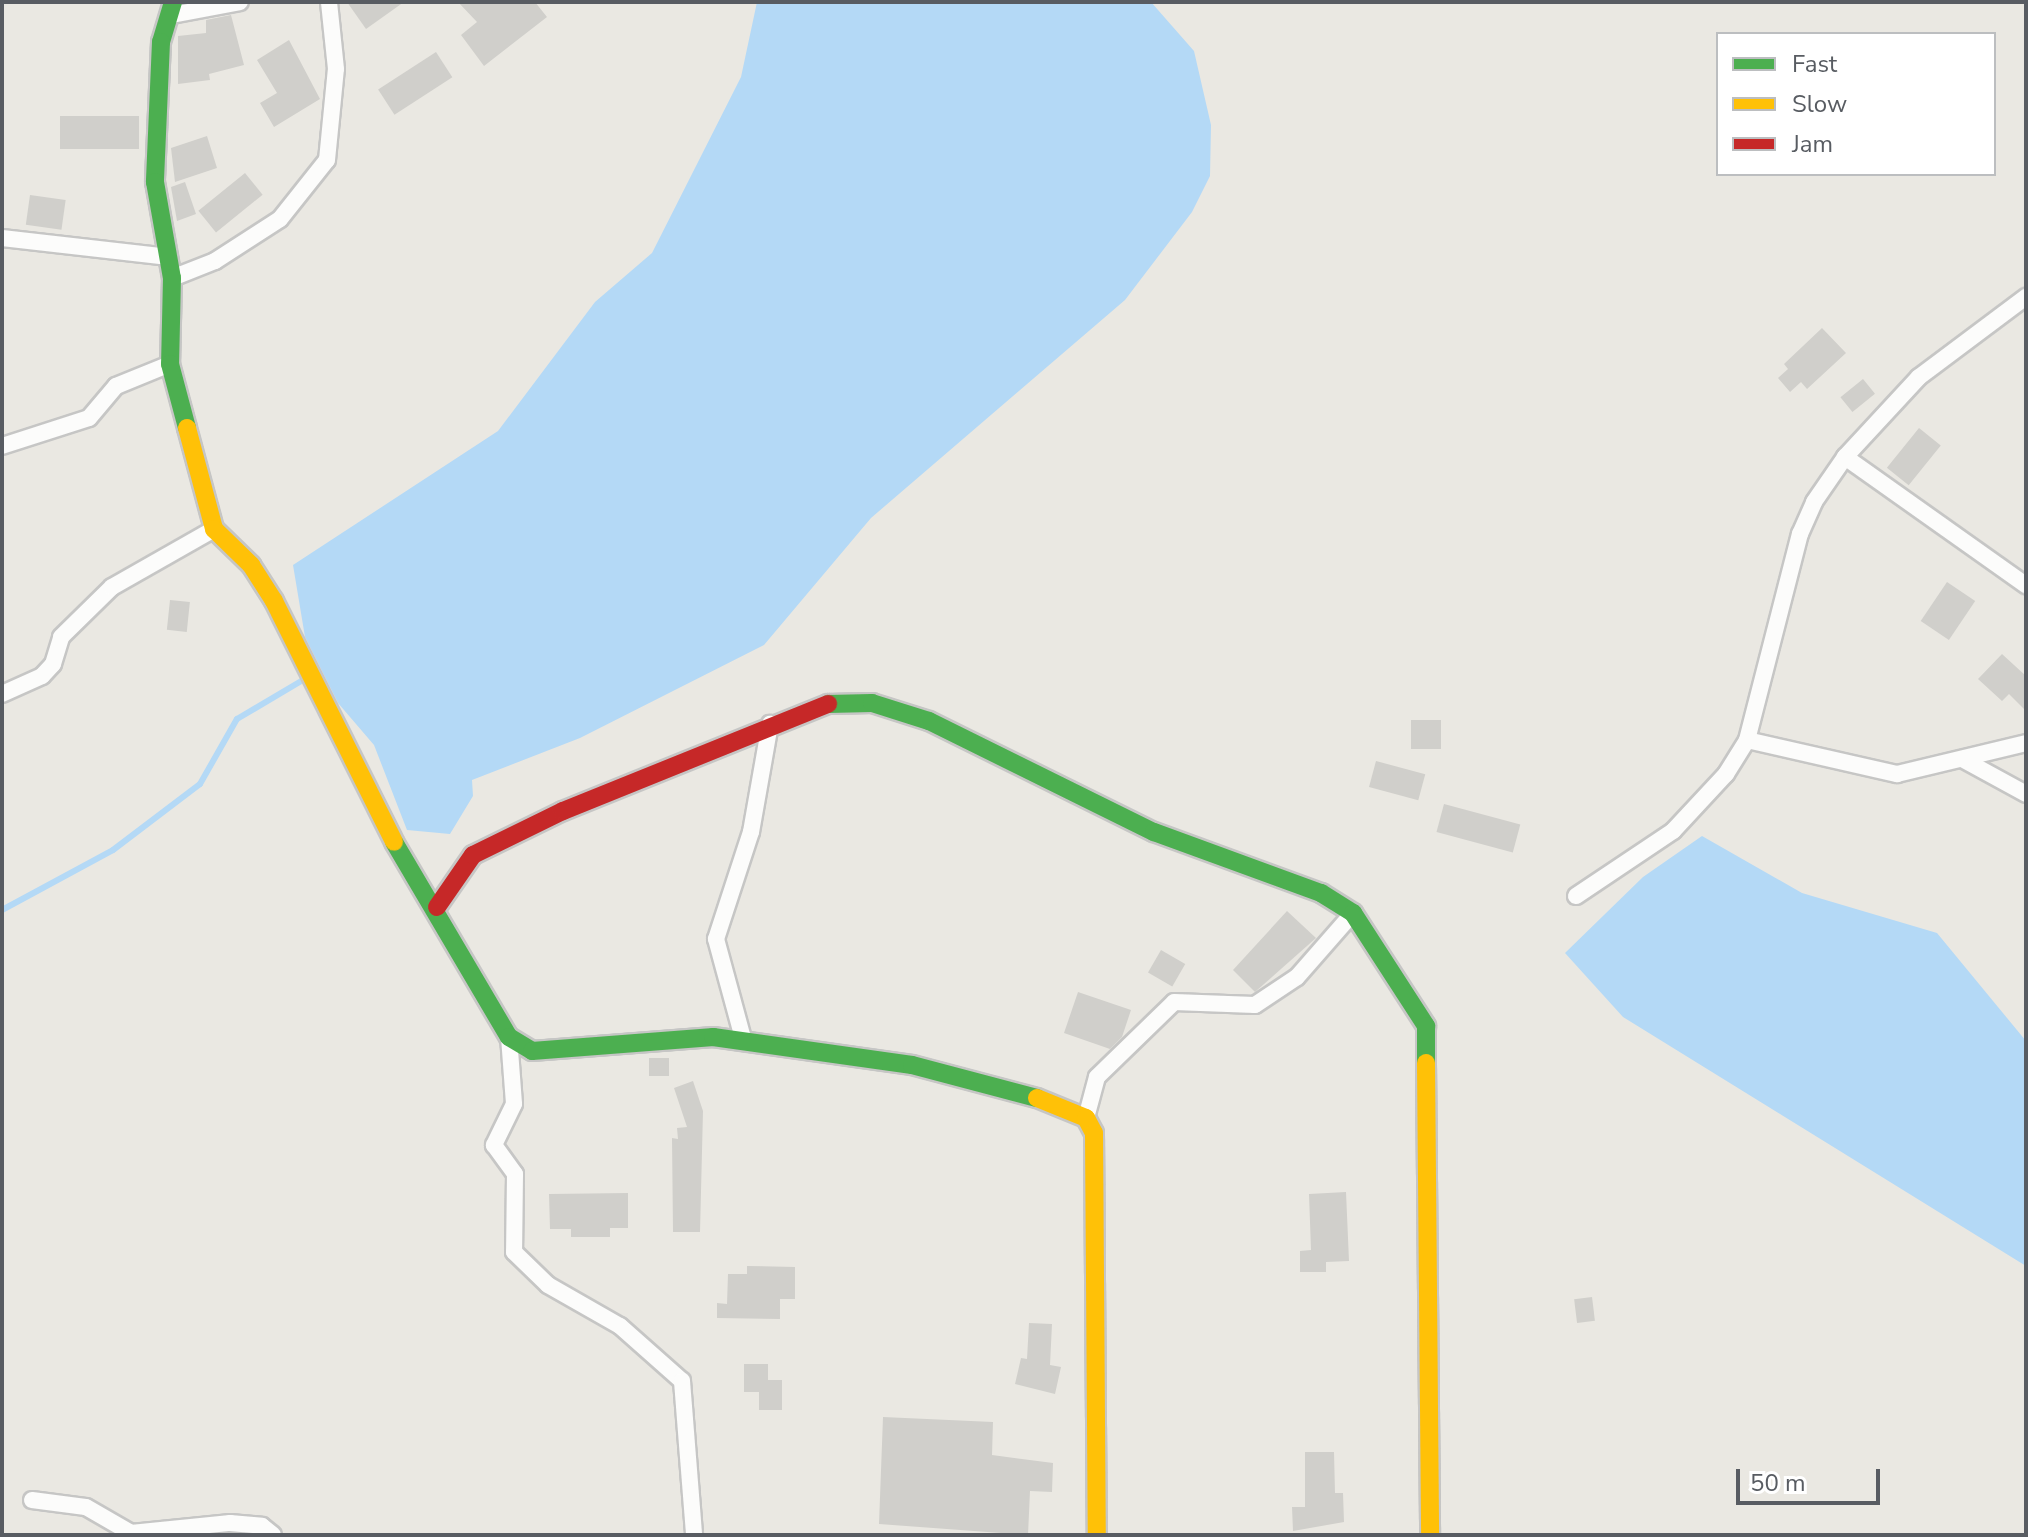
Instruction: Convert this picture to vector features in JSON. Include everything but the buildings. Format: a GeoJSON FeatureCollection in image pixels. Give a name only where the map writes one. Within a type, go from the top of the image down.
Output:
{"type":"FeatureCollection","features":[{"type":"Feature","properties":{"kind":"street"},"geometry":{"type":"LineString","coordinates":[[240,2],[173,8],[161,42],[155,182],[172,278],[170,364],[214,529],[251,565],[306,663],[386,830],[437,907],[509,1037],[514,1104],[494,1145],[515,1174],[514,1252],[548,1285],[620,1326],[682,1381],[694,1535]]}},
{"type":"Feature","properties":{"kind":"street"},"geometry":{"type":"LineString","coordinates":[[172,278],[215,261],[280,219],[327,160],[336,69],[329,2]]}},
{"type":"Feature","properties":{"kind":"street"},"geometry":{"type":"LineString","coordinates":[[2,238],[169,257]]}},
{"type":"Feature","properties":{"kind":"street"},"geometry":{"type":"LineString","coordinates":[[1576,896],[1673,831],[1726,774],[1747,740],[1800,534],[1814,502],[1845,457],[1919,377],[2026,297]]}},
{"type":"Feature","properties":{"kind":"street"},"geometry":{"type":"LineString","coordinates":[[2,446],[89,418],[116,386],[170,364]]}},
{"type":"Feature","properties":{"kind":"street"},"geometry":{"type":"LineString","coordinates":[[1845,457],[2026,585]]}},
{"type":"Feature","properties":{"kind":"street"},"geometry":{"type":"LineString","coordinates":[[2,694],[42,676],[53,664],[61,637],[112,587],[214,529]]}},
{"type":"Feature","properties":{"kind":"street"},"geometry":{"type":"LineString","coordinates":[[437,907],[473,855],[820,704],[872,703],[915,716],[1154,832],[1321,893],[1353,913],[1426,1026],[1430,1535]]}},
{"type":"Feature","properties":{"kind":"street"},"geometry":{"type":"LineString","coordinates":[[744,1042],[716,939],[751,832],[770,724]]}},
{"type":"Feature","properties":{"kind":"street"},"geometry":{"type":"LineString","coordinates":[[1747,740],[1797,748],[1868,772],[1918,773],[2026,743]]}},
{"type":"Feature","properties":{"kind":"street"},"geometry":{"type":"LineString","coordinates":[[1964,760],[2026,794]]}},
{"type":"Feature","properties":{"kind":"street"},"geometry":{"type":"LineString","coordinates":[[1086,1118],[1097,1077],[1174,1002],[1255,1005],[1297,977],[1353,913]]}},
{"type":"Feature","properties":{"kind":"street"},"geometry":{"type":"LineString","coordinates":[[509,1037],[532,1051],[713,1037],[912,1065],[1045,1100],[1086,1118],[1094,1133],[1097,1535]]}},
{"type":"Feature","properties":{"kind":"street"},"geometry":{"type":"LineString","coordinates":[[32,1500],[86,1507],[131,1533],[230,1523],[262,1526],[273,1535]]}},
{"type":"Feature","properties":{"kind":"water"},"geometry":{"type":"Polygon","coordinates":[[[757,2],[1151,2],[1194,51],[1211,125],[1210,176],[1192,212],[1125,300],[871,518],[764,645],[580,738],[472,780],[473,796],[450,834],[407,830],[374,745],[338,703],[305,637],[293,565],[498,431],[595,302],[652,253],[741,77],[757,2]]]}},
{"type":"Feature","properties":{"kind":"water"},"geometry":{"type":"Polygon","coordinates":[[[1702,836],[1802,893],[1937,933],[2026,1041],[2026,1266],[1623,1017],[1565,953],[1643,877],[1702,836]]]}},
{"type":"Feature","properties":{"kind":"waterway"},"geometry":{"type":"LineString","coordinates":[[2,910],[113,850],[200,784],[237,719],[308,677]]}},
{"type":"Feature","properties":{"kind":"traffic: fast"},"geometry":{"type":"LineString","coordinates":[[173,2],[161,42],[155,182],[172,278],[170,364],[187,428]]}},
{"type":"Feature","properties":{"kind":"traffic: fast"},"geometry":{"type":"LineString","coordinates":[[828,704],[872,703],[929,721],[1154,832],[1321,893],[1353,913],[1426,1026],[1426,1063]]}},
{"type":"Feature","properties":{"kind":"traffic: fast"},"geometry":{"type":"LineString","coordinates":[[394,842],[509,1037],[532,1051],[713,1037],[912,1065],[1037,1098]]}},
{"type":"Feature","properties":{"kind":"traffic: slow"},"geometry":{"type":"LineString","coordinates":[[187,428],[214,529],[251,565],[274,601],[394,842]]}},
{"type":"Feature","properties":{"kind":"traffic: slow"},"geometry":{"type":"LineString","coordinates":[[1426,1063],[1430,1535]]}},
{"type":"Feature","properties":{"kind":"traffic: slow"},"geometry":{"type":"LineString","coordinates":[[1037,1098],[1086,1118],[1094,1133],[1097,1535]]}},
{"type":"Feature","properties":{"kind":"traffic: jam"},"geometry":{"type":"LineString","coordinates":[[437,907],[473,855],[563,811],[828,704]]}}]}
